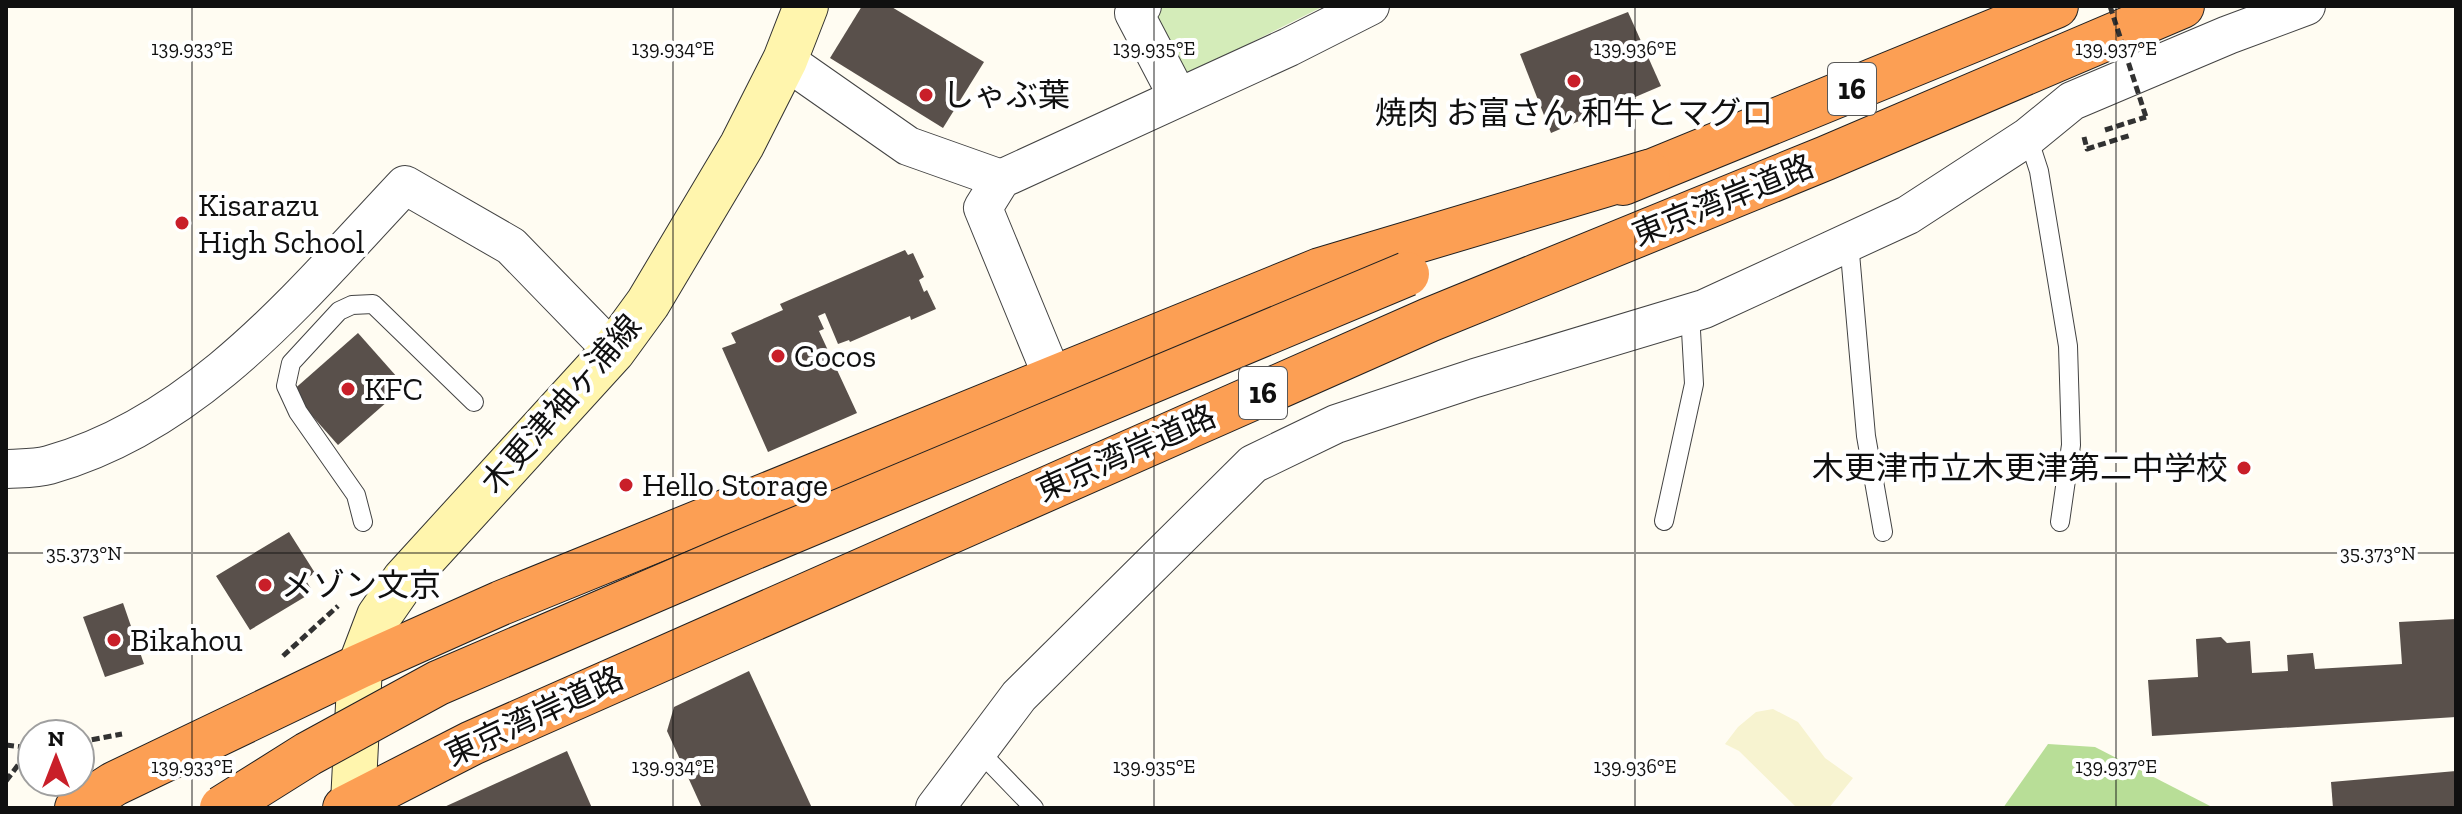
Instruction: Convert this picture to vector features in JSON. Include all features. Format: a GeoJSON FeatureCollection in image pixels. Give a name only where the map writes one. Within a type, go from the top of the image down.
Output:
{"type":"FeatureCollection","features":[{"type":"Feature","properties":{"kind":"highway","name":"東京湾岸道路"},"geometry":{"type":"LineString","coordinates":[[222,808],[308,754],[438,683],[1648,172],[2056,6]]}},
{"type":"Feature","properties":{"kind":"highway","name":"東京湾岸道路"},"geometry":{"type":"LineString","coordinates":[[349,806],[472,743],[551,707],[1429,320],[1826,158],[2182,6]]}},
{"type":"Feature","properties":{"kind":"highway","name":"16"},"geometry":{"type":"LineString","coordinates":[[77,808],[114,784],[360,666],[501,603],[1053,378],[1320,270],[1648,172]]}},
{"type":"Feature","properties":{"kind":"main road","name":"木更津袖ヶ浦線"},"geometry":{"type":"LineString","coordinates":[[349,806],[360,666],[379,616],[404,580],[613,351],[648,303],[742,145],[785,60],[806,6]]}},
{"type":"Feature","properties":{"kind":"street"},"geometry":{"type":"LineString","coordinates":[[1142,6],[1134,13],[1178,97]]}},
{"type":"Feature","properties":{"kind":"street"},"geometry":{"type":"LineString","coordinates":[[1053,378],[983,208],[1001,179],[1370,6]]}},
{"type":"Feature","properties":{"kind":"street"},"geometry":{"type":"LineString","coordinates":[[935,808],[1019,696],[1253,464],[1336,424],[1690,313],[1908,215],[2028,137],[2072,101],[2228,35],[2306,6]]}},
{"type":"Feature","properties":{"kind":"street"},"geometry":{"type":"LineString","coordinates":[[785,60],[908,146],[1001,179]]}},
{"type":"Feature","properties":{"kind":"street"},"geometry":{"type":"LineString","coordinates":[[6,469],[47,466],[128,434],[197,390],[265,333],[405,185],[511,246],[613,351]]}},
{"type":"Feature","properties":{"kind":"lane"},"geometry":{"type":"LineString","coordinates":[[2028,137],[2039,171],[2068,346],[2071,445],[2060,522]]}},
{"type":"Feature","properties":{"kind":"lane"},"geometry":{"type":"LineString","coordinates":[[1849,242],[1866,436],[1883,532]]}},
{"type":"Feature","properties":{"kind":"lane"},"geometry":{"type":"LineString","coordinates":[[363,522],[356,495],[298,412],[286,386],[291,363],[339,311],[352,305],[373,304],[474,402]]}},
{"type":"Feature","properties":{"kind":"lane"},"geometry":{"type":"LineString","coordinates":[[1664,521],[1694,384],[1690,313]]}},
{"type":"Feature","properties":{"kind":"lane"},"geometry":{"type":"LineString","coordinates":[[978,750],[1034,808]]}},
{"type":"Feature","properties":{"kind":"path"},"geometry":{"type":"LineString","coordinates":[[2110,6],[2146,117],[2083,137],[2087,149],[2131,135]]}},
{"type":"Feature","properties":{"kind":"path"},"geometry":{"type":"LineString","coordinates":[[274,664],[347,598]]}},
{"type":"Feature","properties":{"kind":"path"},"geometry":{"type":"LineString","coordinates":[[96,739],[136,731]]}},
{"type":"Feature","properties":{"kind":"shaded area"},"geometry":{"type":"Polygon","coordinates":[[[1773,709],[1798,722],[1825,758],[1853,778],[1829,808],[1797,808],[1739,751],[1725,744],[1738,727],[1756,712],[1773,709]]]}},
{"type":"Feature","properties":{"kind":"green space"},"geometry":{"type":"Polygon","coordinates":[[[1163,6],[1324,6],[1252,42],[1187,83],[1152,16],[1163,6]]]}},
{"type":"Feature","properties":{"kind":"green space"},"geometry":{"type":"Polygon","coordinates":[[[2048,744],[2095,747],[2214,808],[2003,808],[2048,744]]]}},
{"type":"Feature","properties":{"kind":"building","name":"しゃぶ葉"},"geometry":{"type":"Polygon","coordinates":[[[862,6],[890,6],[984,62],[943,128],[830,58],[862,6]]]}},
{"type":"Feature","properties":{"kind":"building"},"geometry":{"type":"Polygon","coordinates":[[[1628,12],[1661,86],[1551,133],[1520,54],[1628,12]]]}},
{"type":"Feature","properties":{"kind":"building","name":"Cocos"},"geometry":{"type":"Polygon","coordinates":[[[905,250],[908,255],[913,253],[924,277],[919,280],[936,309],[838,344],[825,313],[818,316],[824,329],[819,331],[857,413],[768,452],[722,348],[736,343],[731,333],[783,310],[780,304],[905,250]]]}},
{"type":"Feature","properties":{"kind":"building","name":"KFC"},"geometry":{"type":"Polygon","coordinates":[[[358,333],[405,386],[338,445],[291,392],[358,333]]]}},
{"type":"Feature","properties":{"kind":"building","name":"メゾン文京"},"geometry":{"type":"Polygon","coordinates":[[[289,532],[315,573],[305,579],[313,592],[250,630],[216,576],[289,532]]]}},
{"type":"Feature","properties":{"kind":"building","name":"Bikahou"},"geometry":{"type":"Polygon","coordinates":[[[123,603],[144,664],[105,677],[83,617],[123,603]]]}},
{"type":"Feature","properties":{"kind":"building"},"geometry":{"type":"Polygon","coordinates":[[[2456,619],[2456,717],[2152,736],[2148,680],[2198,677],[2196,639],[2221,637],[2227,643],[2250,641],[2252,673],[2288,671],[2287,655],[2313,653],[2315,669],[2402,664],[2399,622],[2456,619]]]}},
{"type":"Feature","properties":{"kind":"building"},"geometry":{"type":"Polygon","coordinates":[[[749,671],[812,808],[702,808],[667,731],[674,707],[749,671]]]}},
{"type":"Feature","properties":{"kind":"building"},"geometry":{"type":"Polygon","coordinates":[[[567,751],[592,808],[442,808],[567,751]]]}},
{"type":"Feature","properties":{"kind":"building"},"geometry":{"type":"Polygon","coordinates":[[[2456,771],[2456,808],[2333,808],[2331,782],[2456,771]]]}},
{"type":"Feature","properties":{"kind":"place","name":"焼肉 お富さん 和牛とマグロ"},"geometry":{"type":"Point","coordinates":[1574,81]}},
{"type":"Feature","properties":{"kind":"place","name":"しゃぶ葉"},"geometry":{"type":"Point","coordinates":[926,95]}},
{"type":"Feature","properties":{"kind":"place","name":"Kisarazu High School"},"geometry":{"type":"Point","coordinates":[182,223]}},
{"type":"Feature","properties":{"kind":"place","name":"Cocos"},"geometry":{"type":"Point","coordinates":[778,356]}},
{"type":"Feature","properties":{"kind":"place","name":"KFC"},"geometry":{"type":"Point","coordinates":[348,389]}},
{"type":"Feature","properties":{"kind":"place","name":"木更津市立木更津第二中学校"},"geometry":{"type":"Point","coordinates":[2244,468]}},
{"type":"Feature","properties":{"kind":"place","name":"Hello Storage"},"geometry":{"type":"Point","coordinates":[626,485]}},
{"type":"Feature","properties":{"kind":"place","name":"メゾン文京"},"geometry":{"type":"Point","coordinates":[265,585]}},
{"type":"Feature","properties":{"kind":"place","name":"Bikahou"},"geometry":{"type":"Point","coordinates":[114,640]}}]}
